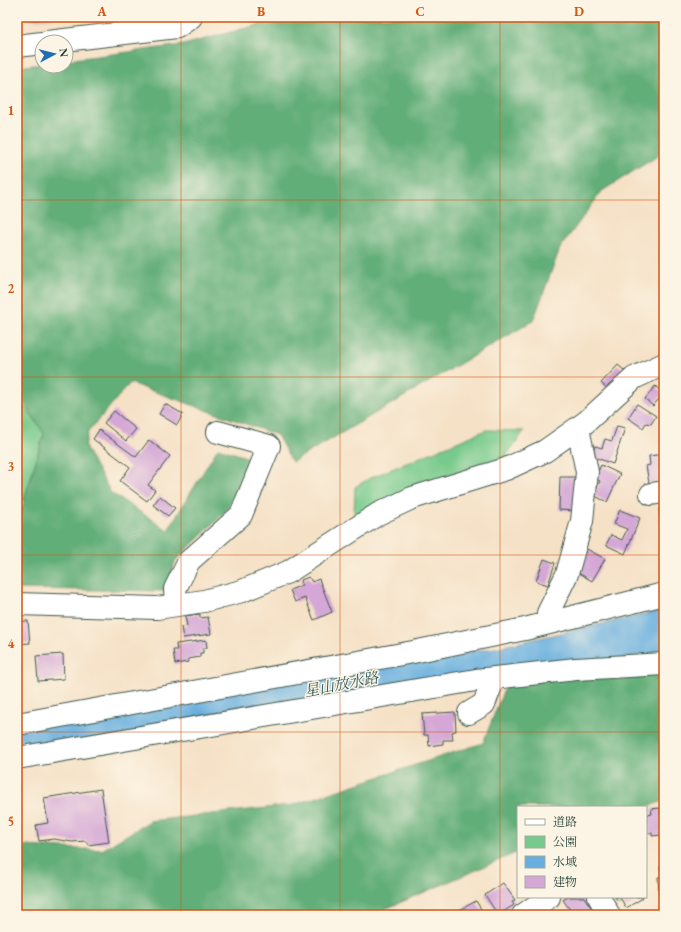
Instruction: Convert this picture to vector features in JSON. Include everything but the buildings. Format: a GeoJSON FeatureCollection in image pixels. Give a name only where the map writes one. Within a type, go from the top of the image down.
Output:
{"type":"FeatureCollection","features":[{"type":"Feature","properties":{"kind":"street"},"geometry":{"type":"LineString","coordinates":[[74,39],[177,27],[191,17]]}},
{"type":"Feature","properties":{"kind":"street"},"geometry":{"type":"LineString","coordinates":[[17,46],[34,44]]}},
{"type":"Feature","properties":{"kind":"street"},"geometry":{"type":"LineString","coordinates":[[17,604],[157,608],[204,601],[242,591],[288,572],[378,514],[412,498],[506,469],[545,451],[578,428],[634,378],[664,364]]}},
{"type":"Feature","properties":{"kind":"street"},"geometry":{"type":"LineString","coordinates":[[550,622],[548,613],[567,574],[582,521],[587,472],[578,428]]}},
{"type":"Feature","properties":{"kind":"street"},"geometry":{"type":"LineString","coordinates":[[176,605],[174,589],[189,561],[241,515],[269,446],[218,432]]}},
{"type":"Feature","properties":{"kind":"street"},"geometry":{"type":"LineString","coordinates":[[17,724],[413,652],[550,622],[664,594]]}},
{"type":"Feature","properties":{"kind":"street"},"geometry":{"type":"LineString","coordinates":[[17,758],[494,678],[576,669],[664,664]]}},
{"type":"Feature","properties":{"kind":"street"},"geometry":{"type":"LineString","coordinates":[[469,713],[484,704],[494,678]]}},
{"type":"Feature","properties":{"kind":"street"},"geometry":{"type":"LineString","coordinates":[[523,915],[548,898]]}},
{"type":"Feature","properties":{"kind":"street"},"geometry":{"type":"LineString","coordinates":[[600,898],[609,915]]}},
{"type":"Feature","properties":{"kind":"green space"},"geometry":{"type":"Polygon","coordinates":[[[287,17],[664,17],[664,152],[602,191],[560,248],[533,321],[292,462],[277,435],[130,383],[88,432],[85,447],[111,493],[168,530],[218,448],[253,459],[226,511],[175,561],[167,591],[17,589],[17,524],[44,434],[17,391],[17,67],[34,65],[34,74],[74,74],[74,59],[183,45],[287,17]]]}},
{"type":"Feature","properties":{"kind":"green space"},"geometry":{"type":"Polygon","coordinates":[[[17,396],[44,433],[24,501],[17,494],[17,396]]]}},
{"type":"Feature","properties":{"kind":"green space"},"geometry":{"type":"Polygon","coordinates":[[[486,430],[524,431],[503,460],[347,525],[354,515],[355,487],[370,478],[486,430]]]}},
{"type":"Feature","properties":{"kind":"green space"},"geometry":{"type":"Polygon","coordinates":[[[664,655],[664,801],[647,806],[517,806],[517,852],[371,915],[17,915],[17,841],[24,846],[102,850],[150,821],[293,805],[483,743],[512,669],[664,655]]]}},
{"type":"Feature","properties":{"kind":"water","name":"星山放水路"},"geometry":{"type":"Polygon","coordinates":[[[664,610],[664,652],[573,664],[17,753],[17,726],[56,717],[495,648],[664,610]]]}}]}
